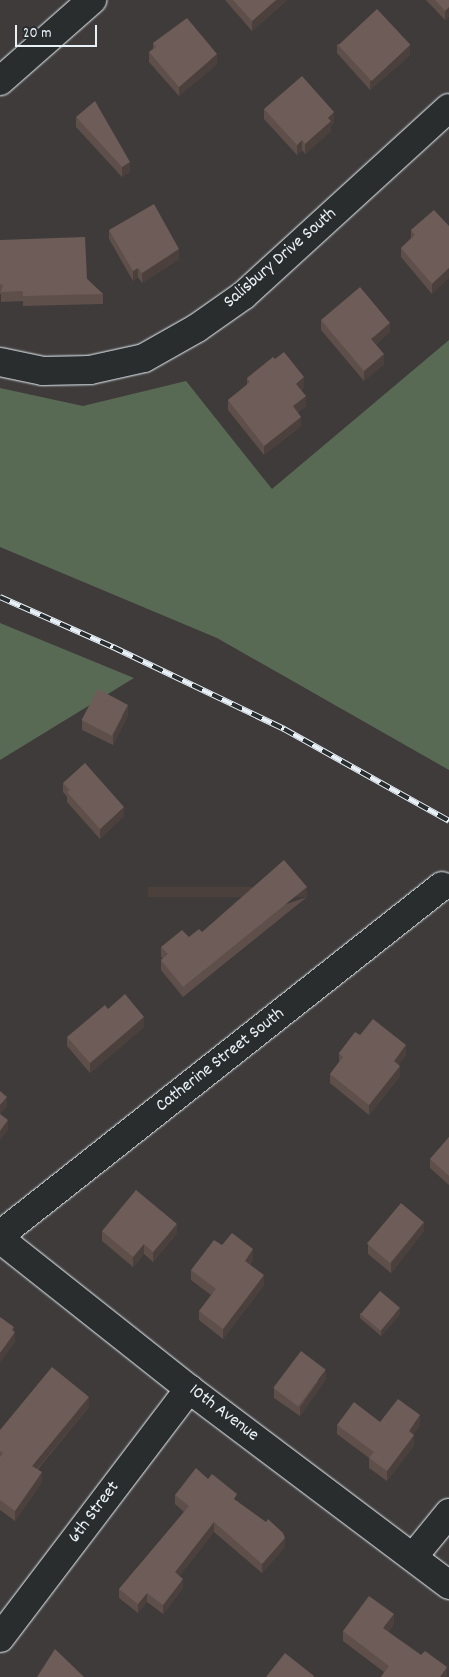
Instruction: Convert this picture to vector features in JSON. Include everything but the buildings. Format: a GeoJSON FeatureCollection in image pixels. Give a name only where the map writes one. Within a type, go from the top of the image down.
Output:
{"type":"FeatureCollection","features":[{"type":"Feature","properties":{"kind":"street"},"geometry":{"type":"LineString","coordinates":[[1,78],[92,0]]}},
{"type":"Feature","properties":{"kind":"street","name":"Salisbury Drive South"},"geometry":{"type":"LineString","coordinates":[[0,362],[52,371],[90,370],[144,358],[197,328],[244,295],[449,108]]}},
{"type":"Feature","properties":{"kind":"street","name":"Catherine Street South"},"geometry":{"type":"LineString","coordinates":[[0,1237],[442,886]]}},
{"type":"Feature","properties":{"kind":"street","name":"10th Avenue"},"geometry":{"type":"LineString","coordinates":[[0,1237],[189,1389],[449,1585]]}},
{"type":"Feature","properties":{"kind":"street","name":"6th Street"},"geometry":{"type":"LineString","coordinates":[[0,1638],[189,1389]]}},
{"type":"Feature","properties":{"kind":"street"},"geometry":{"type":"LineString","coordinates":[[413,1557],[449,1513]]}},
{"type":"Feature","properties":{"kind":"green space"},"geometry":{"type":"Polygon","coordinates":[[[449,340],[449,770],[217,638],[0,547],[0,388],[83,406],[186,381],[272,489],[449,340]]]}},
{"type":"Feature","properties":{"kind":"green space"},"geometry":{"type":"Polygon","coordinates":[[[0,623],[134,678],[0,760],[0,623]]]}},
{"type":"Feature","properties":{"kind":"railway"},"geometry":{"type":"LineString","coordinates":[[0,597],[113,647],[284,729],[449,821]]}}]}
